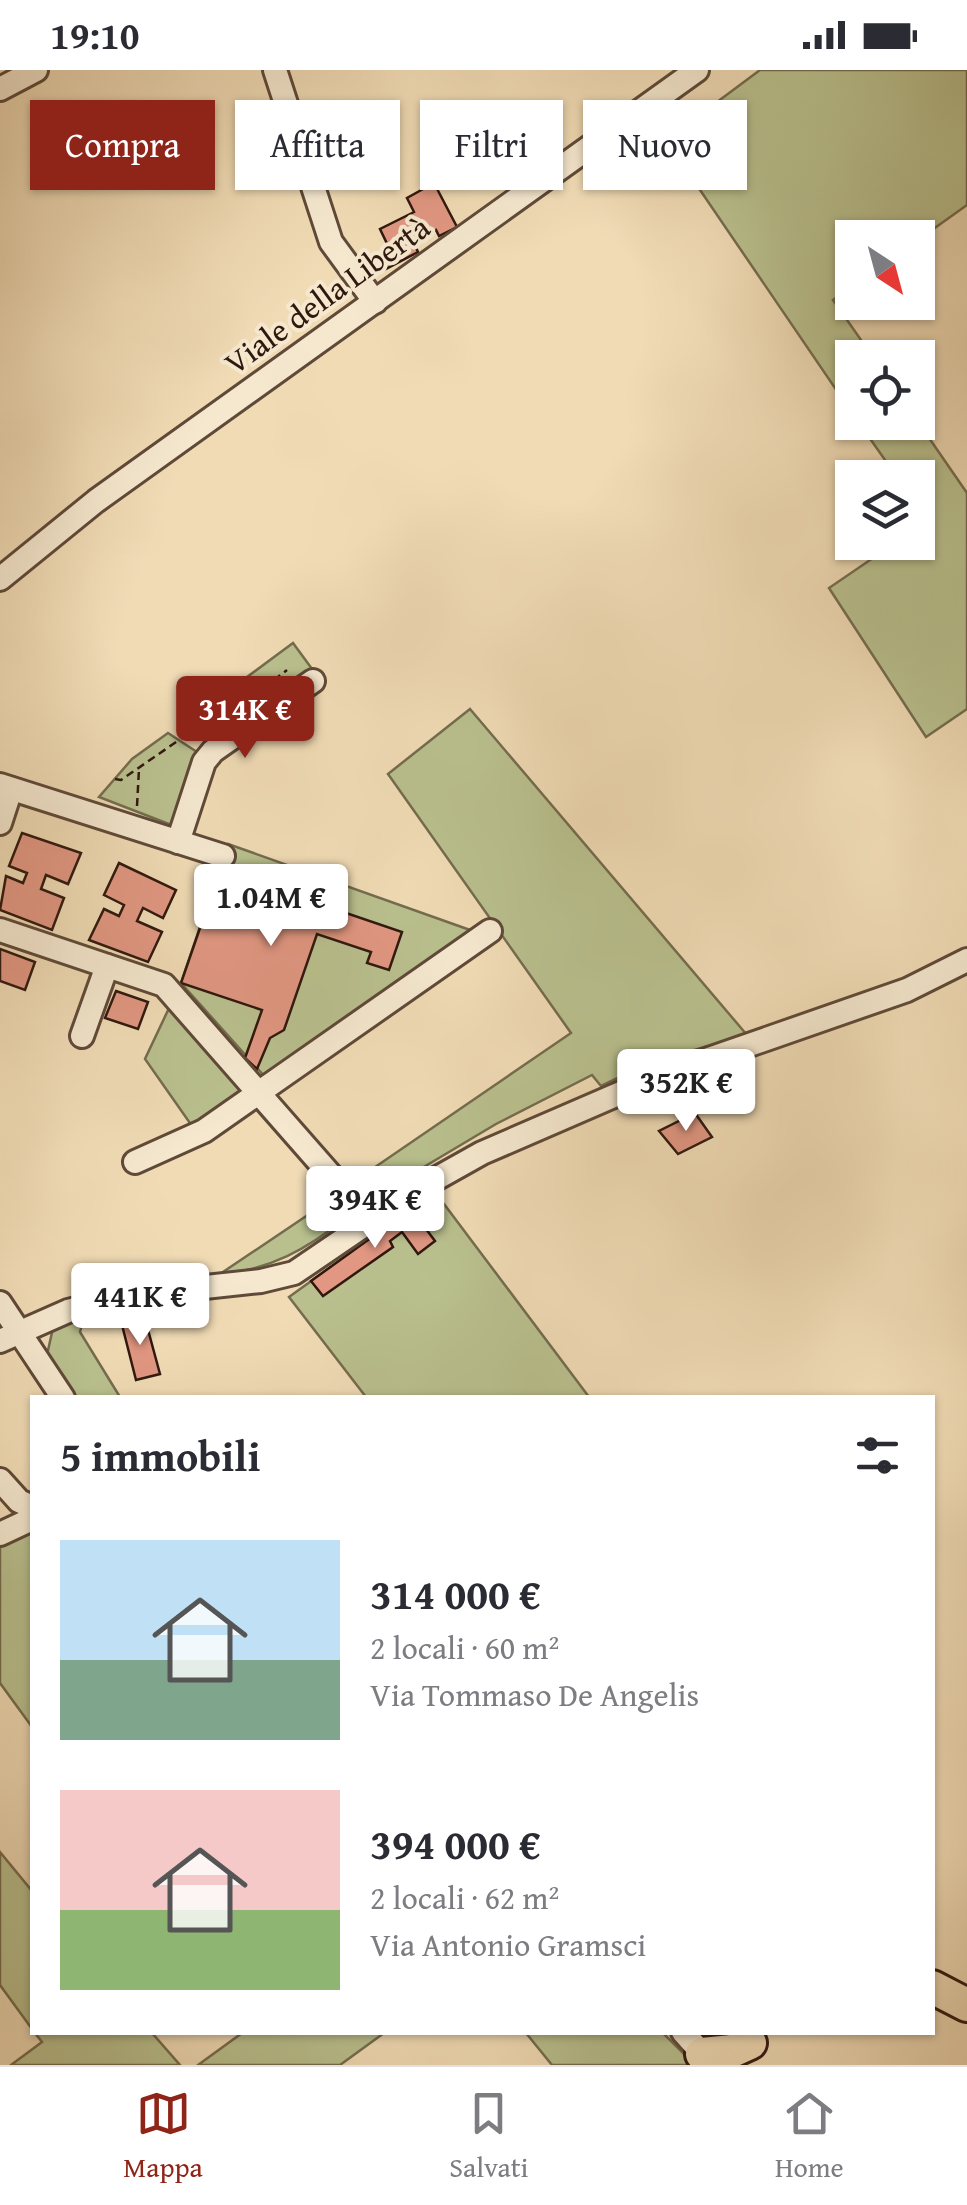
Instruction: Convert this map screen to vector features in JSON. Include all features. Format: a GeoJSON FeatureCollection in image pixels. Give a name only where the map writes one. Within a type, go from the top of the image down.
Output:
{"type":"FeatureCollection","features":[{"type":"Feature","properties":{"kind":"highway"},"geometry":{"type":"LineString","coordinates":[[703,2046],[732,2051],[752,2047]]}},
{"type":"Feature","properties":{"kind":"street"},"geometry":{"type":"LineString","coordinates":[[0,88],[36,70]]}},
{"type":"Feature","properties":{"kind":"street"},"geometry":{"type":"LineString","coordinates":[[275,70],[331,242],[375,302]]}},
{"type":"Feature","properties":{"kind":"street","name":"Viale della Libertà"},"geometry":{"type":"LineString","coordinates":[[0,578],[96,502],[696,70]]}},
{"type":"Feature","properties":{"kind":"street"},"geometry":{"type":"LineString","coordinates":[[178,842],[204,762],[213,751],[313,681]]}},
{"type":"Feature","properties":{"kind":"street"},"geometry":{"type":"LineString","coordinates":[[0,823],[6,787],[223,856]]}},
{"type":"Feature","properties":{"kind":"street"},"geometry":{"type":"LineString","coordinates":[[0,930],[164,985],[370,1220]]}},
{"type":"Feature","properties":{"kind":"street"},"geometry":{"type":"LineString","coordinates":[[135,1162],[204,1130],[490,930]]}},
{"type":"Feature","properties":{"kind":"street"},"geometry":{"type":"LineString","coordinates":[[10,1336],[68,1311],[131,1295],[262,1282],[294,1273],[370,1220],[482,1153],[660,1076],[907,990],[967,960]]}},
{"type":"Feature","properties":{"kind":"street"},"geometry":{"type":"LineString","coordinates":[[82,1036],[107,966]]}},
{"type":"Feature","properties":{"kind":"street"},"geometry":{"type":"LineString","coordinates":[[0,1303],[10,1336],[60,1395]]}},
{"type":"Feature","properties":{"kind":"street"},"geometry":{"type":"LineString","coordinates":[[0,1480],[19,1501],[30,1506]]}},
{"type":"Feature","properties":{"kind":"street"},"geometry":{"type":"LineString","coordinates":[[0,1534],[30,1521]]}},
{"type":"Feature","properties":{"kind":"path"},"geometry":{"type":"LineString","coordinates":[[115,779],[180,740]]}},
{"type":"Feature","properties":{"kind":"path"},"geometry":{"type":"LineString","coordinates":[[136,828],[138,768]]}},
{"type":"Feature","properties":{"kind":"green space"},"geometry":{"type":"Polygon","coordinates":[[[760,70],[967,70],[967,205],[935,228],[935,220],[835,220],[835,320],[847,320],[861,340],[835,340],[835,388],[700,190],[747,190],[747,100],[720,100],[760,70]]]}},
{"type":"Feature","properties":{"kind":"green space"},"geometry":{"type":"Polygon","coordinates":[[[871,440],[930,440],[967,493],[967,709],[926,737],[829,588],[870,560],[935,560],[935,460],[885,460],[871,440]]]}},
{"type":"Feature","properties":{"kind":"green space"},"geometry":{"type":"Polygon","coordinates":[[[293,643],[315,673],[232,731],[216,700],[293,643]]]}},
{"type":"Feature","properties":{"kind":"green space"},"geometry":{"type":"Polygon","coordinates":[[[470,709],[747,1035],[649,1063],[601,1086],[592,1075],[496,1124],[375,1196],[362,1176],[571,1033],[388,774],[470,709]]]}},
{"type":"Feature","properties":{"kind":"green space"},"geometry":{"type":"Polygon","coordinates":[[[168,733],[200,754],[174,826],[99,797],[132,759],[168,733]]]}},
{"type":"Feature","properties":{"kind":"green space"},"geometry":{"type":"Polygon","coordinates":[[[228,844],[470,930],[265,1077],[181,983],[228,844]]]}},
{"type":"Feature","properties":{"kind":"green space"},"geometry":{"type":"Polygon","coordinates":[[[170,1006],[244,1089],[192,1126],[145,1059],[170,1006]]]}},
{"type":"Feature","properties":{"kind":"green space"},"geometry":{"type":"Polygon","coordinates":[[[435,1192],[587,1395],[364,1395],[289,1297],[435,1192]]]}},
{"type":"Feature","properties":{"kind":"green space"},"geometry":{"type":"Polygon","coordinates":[[[333,1198],[346,1218],[317,1239],[272,1263],[220,1274],[333,1198]]]}},
{"type":"Feature","properties":{"kind":"green space"},"geometry":{"type":"Polygon","coordinates":[[[84,1318],[80,1332],[119,1395],[73,1395],[47,1355],[53,1328],[84,1318]]]}},
{"type":"Feature","properties":{"kind":"green space"},"geometry":{"type":"Polygon","coordinates":[[[30,1532],[30,1724],[0,1683],[0,1546],[30,1532]]]}},
{"type":"Feature","properties":{"kind":"green space"},"geometry":{"type":"Polygon","coordinates":[[[0,1852],[30,1889],[30,2026],[0,1985],[0,1852]]]}},
{"type":"Feature","properties":{"kind":"green space"},"geometry":{"type":"Polygon","coordinates":[[[37,2035],[154,2035],[180,2065],[11,2065],[42,2042],[37,2035]]]}},
{"type":"Feature","properties":{"kind":"green space"},"geometry":{"type":"Polygon","coordinates":[[[239,2035],[381,2035],[340,2065],[198,2065],[239,2035]]]}},
{"type":"Feature","properties":{"kind":"green space"},"geometry":{"type":"Polygon","coordinates":[[[528,2035],[665,2035],[695,2065],[552,2065],[528,2035]]]}},
{"type":"Feature","properties":{"kind":"building"},"geometry":{"type":"Polygon","coordinates":[[[421,190],[438,190],[457,227],[439,236],[436,230],[413,241],[418,252],[382,271],[376,259],[391,252],[380,229],[414,212],[407,198],[421,190]]]}},
{"type":"Feature","properties":{"kind":"building"},"geometry":{"type":"Polygon","coordinates":[[[22,833],[81,853],[68,884],[46,875],[41,889],[64,898],[52,930],[0,910],[6,876],[23,883],[27,873],[9,866],[22,833]]]}},
{"type":"Feature","properties":{"kind":"building"},"geometry":{"type":"Polygon","coordinates":[[[119,863],[176,890],[163,918],[143,908],[137,921],[162,932],[148,962],[89,940],[104,909],[119,916],[124,905],[104,895],[119,863]]]}},
{"type":"Feature","properties":{"kind":"building"},"geometry":{"type":"Polygon","coordinates":[[[220,870],[402,932],[389,970],[367,963],[371,952],[317,934],[284,1030],[270,1038],[257,1069],[245,1058],[262,1010],[181,983],[220,870]]]}},
{"type":"Feature","properties":{"kind":"building"},"geometry":{"type":"Polygon","coordinates":[[[0,949],[35,962],[25,990],[0,981],[0,949]]]}},
{"type":"Feature","properties":{"kind":"building"},"geometry":{"type":"Polygon","coordinates":[[[116,991],[148,1002],[138,1029],[105,1018],[116,991]]]}},
{"type":"Feature","properties":{"kind":"building"},"geometry":{"type":"Polygon","coordinates":[[[695,1113],[712,1137],[678,1154],[659,1131],[695,1113]]]}},
{"type":"Feature","properties":{"kind":"building"},"geometry":{"type":"Polygon","coordinates":[[[411,1209],[435,1241],[418,1254],[402,1232],[390,1241],[393,1247],[323,1296],[311,1281],[411,1209]]]}},
{"type":"Feature","properties":{"kind":"building"},"geometry":{"type":"Polygon","coordinates":[[[144,1315],[160,1374],[136,1380],[121,1321],[144,1315]]]}}]}
